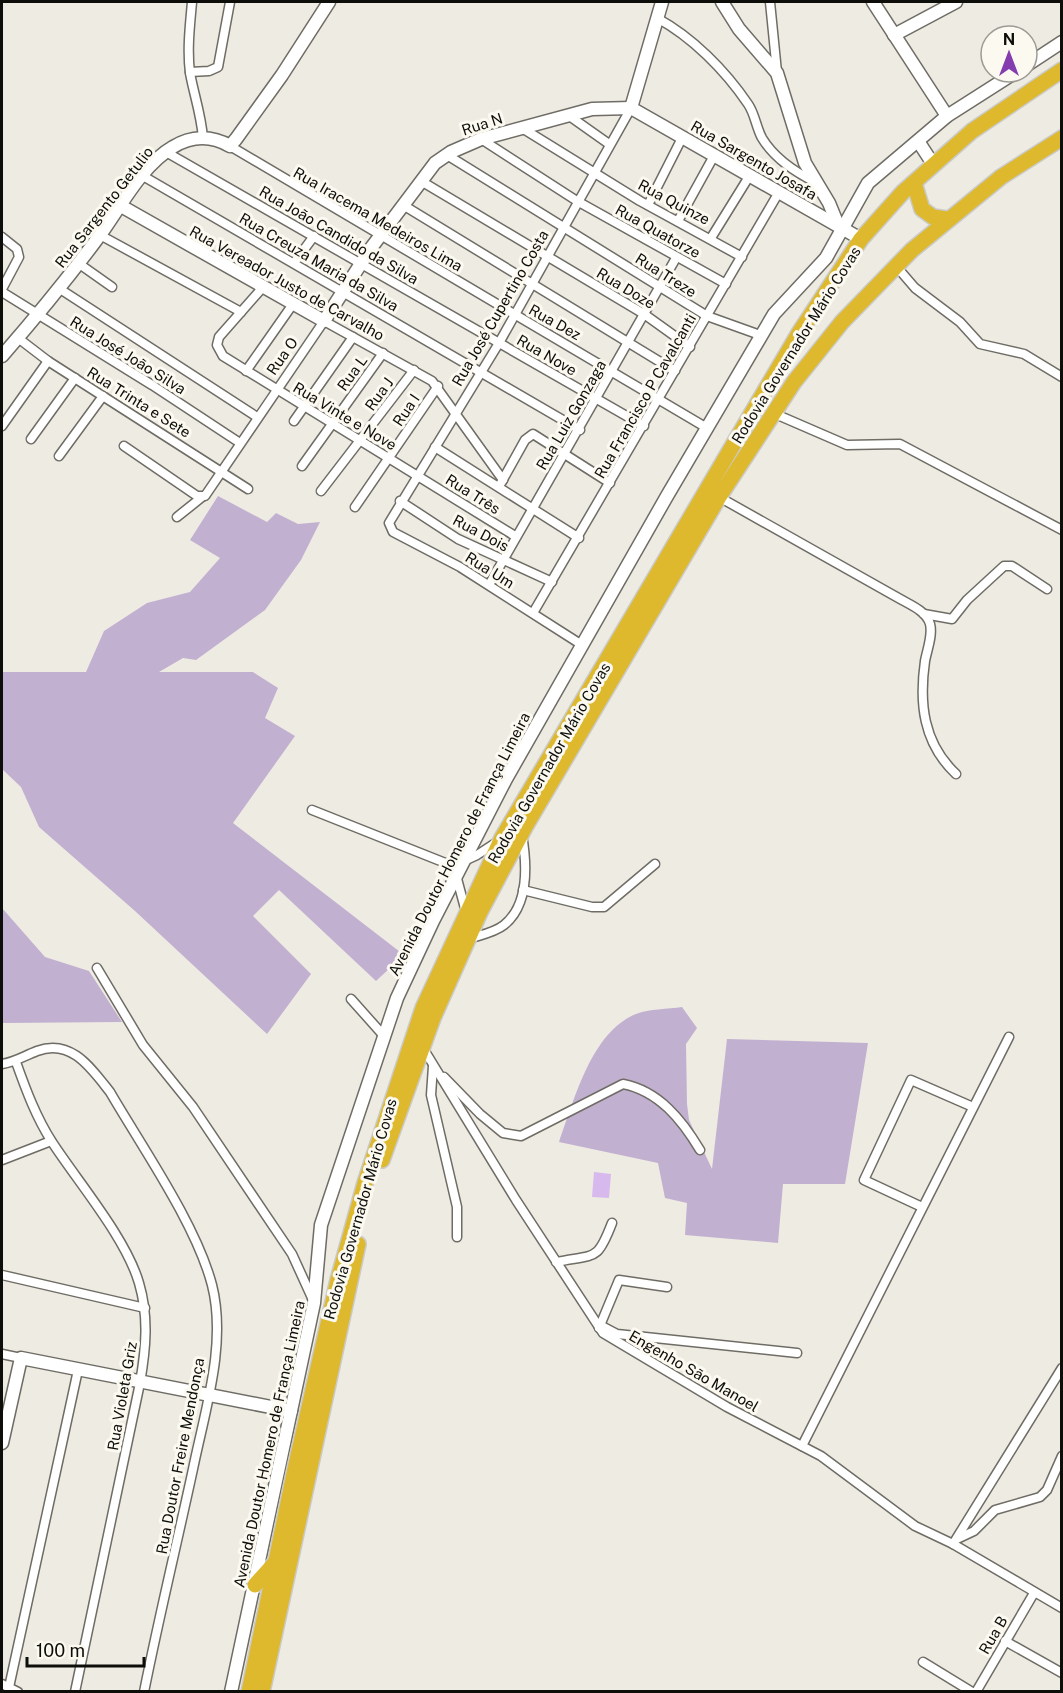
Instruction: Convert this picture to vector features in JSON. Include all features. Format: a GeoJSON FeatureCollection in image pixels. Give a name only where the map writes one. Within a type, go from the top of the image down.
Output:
{"type":"FeatureCollection","features":[{"type":"Feature","properties":{"kind":"highway","name":"Rodovia Governador Mário Covas"},"geometry":{"type":"LineString","coordinates":[[249,1692],[274,1564],[335,1291],[364,1183],[413,1034],[450,946],[467,915],[502,838],[799,333],[861,239],[933,164],[987,120],[1062,70]]}},
{"type":"Feature","properties":{"kind":"highway","name":"Rodovia Governador Mário Covas"},"geometry":{"type":"LineString","coordinates":[[262,1692],[356,1250],[372,1193],[421,1046],[468,939],[521,834],[719,497],[812,356],[896,266],[947,219],[1001,177],[1062,138]]}},
{"type":"Feature","properties":{"kind":"highway"},"geometry":{"type":"LineString","coordinates":[[914,183],[922,209],[933,217],[947,219]]}},
{"type":"Feature","properties":{"kind":"highway"},"geometry":{"type":"LineString","coordinates":[[255,1586],[274,1564]]}},
{"type":"Feature","properties":{"kind":"main road"},"geometry":{"type":"LineString","coordinates":[[203,138],[230,146],[262,105],[329,2]]}},
{"type":"Feature","properties":{"kind":"main road"},"geometry":{"type":"LineString","coordinates":[[631,108],[662,2]]}},
{"type":"Feature","properties":{"kind":"main road"},"geometry":{"type":"LineString","coordinates":[[722,2],[739,29],[777,73],[797,140],[841,227]]}},
{"type":"Feature","properties":{"kind":"main road"},"geometry":{"type":"LineString","coordinates":[[873,2],[947,116]]}},
{"type":"Feature","properties":{"kind":"main road"},"geometry":{"type":"LineString","coordinates":[[894,35],[957,2]]}},
{"type":"Feature","properties":{"kind":"main road"},"geometry":{"type":"LineString","coordinates":[[1039,57],[1062,42]]}},
{"type":"Feature","properties":{"kind":"main road","name":"Avenida Doutor Homero de França Limeira"},"geometry":{"type":"LineString","coordinates":[[231,1692],[314,1303],[321,1225],[384,1036],[412,963],[458,868],[506,779],[760,335],[786,299],[826,258],[841,227],[868,183],[947,116],[997,84]]}},
{"type":"Feature","properties":{"kind":"main road","name":"Rua N"},"geometry":{"type":"LineString","coordinates":[[379,236],[435,163],[447,155],[482,139],[568,114],[592,109],[631,108]]}},
{"type":"Feature","properties":{"kind":"main road","name":"Rua Sargento Josafa"},"geometry":{"type":"LineString","coordinates":[[631,108],[861,239]]}},
{"type":"Feature","properties":{"kind":"main road","name":"Rua Sargento Getulio"},"geometry":{"type":"LineString","coordinates":[[2,356],[60,288],[144,176],[166,152],[188,140],[203,138]]}},
{"type":"Feature","properties":{"kind":"main road"},"geometry":{"type":"LineString","coordinates":[[918,141],[933,164]]}},
{"type":"Feature","properties":{"kind":"main road","name":"Rua Vereador Justo de Carvalho"},"geometry":{"type":"LineString","coordinates":[[121,206],[324,321]]}},
{"type":"Feature","properties":{"kind":"main road","name":"Rua O"},"geometry":{"type":"LineString","coordinates":[[324,321],[379,236]]}},
{"type":"Feature","properties":{"kind":"main road"},"geometry":{"type":"LineString","coordinates":[[2,1443],[21,1358],[291,1411]]}},
{"type":"Feature","properties":{"kind":"street"},"geometry":{"type":"LineString","coordinates":[[192,2],[190,72],[200,106],[203,138]]}},
{"type":"Feature","properties":{"kind":"street"},"geometry":{"type":"LineString","coordinates":[[190,72],[209,71],[218,67],[230,2]]}},
{"type":"Feature","properties":{"kind":"street"},"geometry":{"type":"LineString","coordinates":[[770,2],[777,73]]}},
{"type":"Feature","properties":{"kind":"street"},"geometry":{"type":"LineString","coordinates":[[657,18],[688,38],[739,91],[753,113],[762,137],[778,157],[793,170],[817,183]]}},
{"type":"Feature","properties":{"kind":"street","name":"Rua José Cupertino Costa"},"geometry":{"type":"LineString","coordinates":[[389,519],[499,343],[631,108]]}},
{"type":"Feature","properties":{"kind":"street"},"geometry":{"type":"LineString","coordinates":[[568,114],[609,144]]}},
{"type":"Feature","properties":{"kind":"street","name":"Rua Quinze"},"geometry":{"type":"LineString","coordinates":[[521,127],[648,205],[742,257]]}},
{"type":"Feature","properties":{"kind":"street"},"geometry":{"type":"LineString","coordinates":[[648,205],[682,136]]}},
{"type":"Feature","properties":{"kind":"street","name":"Rua Quatorze"},"geometry":{"type":"LineString","coordinates":[[482,139],[577,201],[726,284]]}},
{"type":"Feature","properties":{"kind":"street","name":"Rua Iracema Medeiros Lima"},"geometry":{"type":"LineString","coordinates":[[230,146],[514,315]]}},
{"type":"Feature","properties":{"kind":"street","name":"Rua João Candido da Silva"},"geometry":{"type":"LineString","coordinates":[[166,152],[499,343]]}},
{"type":"Feature","properties":{"kind":"street"},"geometry":{"type":"LineString","coordinates":[[678,221],[715,154]]}},
{"type":"Feature","properties":{"kind":"street","name":"Rua Treze"},"geometry":{"type":"LineString","coordinates":[[447,155],[707,316],[760,335]]}},
{"type":"Feature","properties":{"kind":"street"},"geometry":{"type":"LineString","coordinates":[[711,238],[750,175]]}},
{"type":"Feature","properties":{"kind":"street","name":"Rua Creuza Maria da Silva"},"geometry":{"type":"LineString","coordinates":[[144,176],[580,430]]}},
{"type":"Feature","properties":{"kind":"street","name":"Rua Doze"},"geometry":{"type":"LineString","coordinates":[[421,181],[644,314],[690,347]]}},
{"type":"Feature","properties":{"kind":"street","name":"Rua Francisco P Cavalcanti"},"geometry":{"type":"LineString","coordinates":[[533,613],[579,538],[779,192]]}},
{"type":"Feature","properties":{"kind":"street"},"geometry":{"type":"LineString","coordinates":[[403,205],[675,371]]}},
{"type":"Feature","properties":{"kind":"street"},"geometry":{"type":"LineString","coordinates":[[100,235],[241,312],[264,287]]}},
{"type":"Feature","properties":{"kind":"street"},"geometry":{"type":"LineString","coordinates":[[294,263],[314,236]]}},
{"type":"Feature","properties":{"kind":"street"},"geometry":{"type":"LineString","coordinates":[[2,237],[17,249],[19,257],[2,291]]}},
{"type":"Feature","properties":{"kind":"street","name":"Rua Luiz Gonzaga"},"geometry":{"type":"LineString","coordinates":[[489,585],[515,536],[580,430],[595,399],[676,258]]}},
{"type":"Feature","properties":{"kind":"street"},"geometry":{"type":"LineString","coordinates":[[78,263],[112,287]]}},
{"type":"Feature","properties":{"kind":"street"},"geometry":{"type":"LineString","coordinates":[[896,266],[915,288],[960,322],[980,344],[1024,354],[1062,377]]}},
{"type":"Feature","properties":{"kind":"street"},"geometry":{"type":"LineString","coordinates":[[60,288],[256,417]]}},
{"type":"Feature","properties":{"kind":"street","name":"Rua José João Silva"},"geometry":{"type":"LineString","coordinates":[[2,291],[152,384],[240,443]]}},
{"type":"Feature","properties":{"kind":"street"},"geometry":{"type":"LineString","coordinates":[[246,371],[293,304]]}},
{"type":"Feature","properties":{"kind":"street","name":"Rua Vinte e Nove"},"geometry":{"type":"LineString","coordinates":[[241,312],[223,332],[217,342],[218,350],[275,390],[304,405],[417,475]]}},
{"type":"Feature","properties":{"kind":"street","name":"Rua Dez"},"geometry":{"type":"LineString","coordinates":[[514,315],[612,369],[707,428]]}},
{"type":"Feature","properties":{"kind":"street","name":"Rua O"},"geometry":{"type":"LineString","coordinates":[[177,517],[205,495],[256,417],[324,321]]}},
{"type":"Feature","properties":{"kind":"street","name":"Rua Vereador Justo de Carvalho"},"geometry":{"type":"LineString","coordinates":[[324,321],[414,369],[438,386]]}},
{"type":"Feature","properties":{"kind":"street"},"geometry":{"type":"LineString","coordinates":[[294,421],[353,337]]}},
{"type":"Feature","properties":{"kind":"street","name":"Rua Trinta e Sete"},"geometry":{"type":"LineString","coordinates":[[18,338],[48,361],[222,470],[248,489]]}},
{"type":"Feature","properties":{"kind":"street","name":"Rua Nove"},"geometry":{"type":"LineString","coordinates":[[499,343],[644,426]]}},
{"type":"Feature","properties":{"kind":"street","name":"Rua L"},"geometry":{"type":"LineString","coordinates":[[302,466],[383,353]]}},
{"type":"Feature","properties":{"kind":"street"},"geometry":{"type":"LineString","coordinates":[[2,426],[48,361]]}},
{"type":"Feature","properties":{"kind":"street","name":"Rua J"},"geometry":{"type":"LineString","coordinates":[[321,491],[414,369]]}},
{"type":"Feature","properties":{"kind":"street"},"geometry":{"type":"LineString","coordinates":[[31,439],[75,378]]}},
{"type":"Feature","properties":{"kind":"street"},"geometry":{"type":"LineString","coordinates":[[438,386],[454,414],[503,480]]}},
{"type":"Feature","properties":{"kind":"street","name":"Rua I"},"geometry":{"type":"LineString","coordinates":[[355,507],[438,386]]}},
{"type":"Feature","properties":{"kind":"street"},"geometry":{"type":"LineString","coordinates":[[59,456],[103,396]]}},
{"type":"Feature","properties":{"kind":"street"},"geometry":{"type":"LineString","coordinates":[[773,413],[847,445],[900,444],[1062,530]]}},
{"type":"Feature","properties":{"kind":"street"},"geometry":{"type":"LineString","coordinates":[[497,489],[528,436],[533,434],[539,436],[564,456],[610,483]]}},
{"type":"Feature","properties":{"kind":"street"},"geometry":{"type":"LineString","coordinates":[[124,446],[205,495]]}},
{"type":"Feature","properties":{"kind":"street"},"geometry":{"type":"LineString","coordinates":[[435,447],[497,489],[579,538]]}},
{"type":"Feature","properties":{"kind":"street","name":"Rua Três"},"geometry":{"type":"LineString","coordinates":[[417,475],[515,536]]}},
{"type":"Feature","properties":{"kind":"street"},"geometry":{"type":"LineString","coordinates":[[719,497],[923,614],[952,619],[967,600],[1004,566],[1012,566],[1047,589]]}},
{"type":"Feature","properties":{"kind":"street","name":"Rua Dois"},"geometry":{"type":"LineString","coordinates":[[400,501],[458,539],[552,582]]}},
{"type":"Feature","properties":{"kind":"street","name":"Rua Um"},"geometry":{"type":"LineString","coordinates":[[389,519],[393,532],[489,585],[582,645]]}},
{"type":"Feature","properties":{"kind":"street"},"geometry":{"type":"LineString","coordinates":[[923,614],[930,628],[923,680],[923,715],[935,747],[956,774]]}},
{"type":"Feature","properties":{"kind":"street"},"geometry":{"type":"LineString","coordinates":[[312,810],[458,868]]}},
{"type":"Feature","properties":{"kind":"street"},"geometry":{"type":"LineString","coordinates":[[468,939],[503,926],[515,912],[523,890],[525,860],[521,834]]}},
{"type":"Feature","properties":{"kind":"street"},"geometry":{"type":"LineString","coordinates":[[458,868],[502,838]]}},
{"type":"Feature","properties":{"kind":"street"},"geometry":{"type":"LineString","coordinates":[[523,890],[592,907],[604,907],[655,864]]}},
{"type":"Feature","properties":{"kind":"street"},"geometry":{"type":"LineString","coordinates":[[458,868],[467,915]]}},
{"type":"Feature","properties":{"kind":"street"},"geometry":{"type":"LineString","coordinates":[[97,968],[143,1045],[193,1107],[292,1254],[314,1303]]}},
{"type":"Feature","properties":{"kind":"street"},"geometry":{"type":"LineString","coordinates":[[351,999],[384,1036]]}},
{"type":"Feature","properties":{"kind":"street"},"geometry":{"type":"LineString","coordinates":[[802,1446],[1009,1037]]}},
{"type":"Feature","properties":{"kind":"street","name":"Engenho São Manoel"},"geometry":{"type":"LineString","coordinates":[[421,1046],[556,1262],[599,1327],[610,1339],[802,1446],[836,1467],[894,1514],[955,1542],[1034,1593],[1062,1608]]}},
{"type":"Feature","properties":{"kind":"street","name":"Rua Doutor Freire Mendonça"},"geometry":{"type":"LineString","coordinates":[[2,1064],[15,1062],[34,1052],[54,1047],[64,1049],[80,1058],[110,1092],[160,1178],[201,1254],[215,1298],[216,1345],[208,1395],[144,1692]]}},
{"type":"Feature","properties":{"kind":"street","name":"Rua Violeta Griz"},"geometry":{"type":"LineString","coordinates":[[15,1062],[33,1108],[51,1141],[97,1207],[127,1257],[140,1283],[145,1308],[147,1336],[140,1383],[75,1692]]}},
{"type":"Feature","properties":{"kind":"street"},"geometry":{"type":"LineString","coordinates":[[433,1066],[480,1114],[503,1133],[521,1136],[623,1084],[641,1088],[684,1122],[700,1150]]}},
{"type":"Feature","properties":{"kind":"street"},"geometry":{"type":"LineString","coordinates":[[433,1066],[431,1095],[456,1198],[457,1237]]}},
{"type":"Feature","properties":{"kind":"street"},"geometry":{"type":"LineString","coordinates":[[922,1207],[864,1180],[911,1080],[973,1107]]}},
{"type":"Feature","properties":{"kind":"street"},"geometry":{"type":"LineString","coordinates":[[2,1160],[51,1141]]}},
{"type":"Feature","properties":{"kind":"street"},"geometry":{"type":"LineString","coordinates":[[556,1262],[597,1254],[602,1249],[612,1222]]}},
{"type":"Feature","properties":{"kind":"street"},"geometry":{"type":"LineString","coordinates":[[2,1275],[145,1308]]}},
{"type":"Feature","properties":{"kind":"street"},"geometry":{"type":"LineString","coordinates":[[667,1287],[619,1280],[599,1327],[617,1334],[797,1353]]}},
{"type":"Feature","properties":{"kind":"street"},"geometry":{"type":"LineString","coordinates":[[2,1354],[21,1358]]}},
{"type":"Feature","properties":{"kind":"street"},"geometry":{"type":"LineString","coordinates":[[955,1542],[1062,1368]]}},
{"type":"Feature","properties":{"kind":"street"},"geometry":{"type":"LineString","coordinates":[[18,1692],[6,1688],[78,1370]]}},
{"type":"Feature","properties":{"kind":"street"},"geometry":{"type":"LineString","coordinates":[[955,1542],[974,1531],[994,1509],[1040,1497],[1047,1490],[1062,1456]]}},
{"type":"Feature","properties":{"kind":"street","name":"Rua B"},"geometry":{"type":"LineString","coordinates":[[974,1692],[1034,1593]]}},
{"type":"Feature","properties":{"kind":"street"},"geometry":{"type":"LineString","coordinates":[[1005,1641],[1062,1673]]}},
{"type":"Feature","properties":{"kind":"street"},"geometry":{"type":"LineString","coordinates":[[923,1662],[974,1692]]}},
{"type":"Feature","properties":{"kind":"shaded area"},"geometry":{"type":"Polygon","coordinates":[[[218,496],[267,522],[276,513],[298,524],[320,522],[301,560],[265,610],[196,660],[183,658],[159,672],[253,672],[278,688],[265,718],[295,736],[233,823],[404,955],[376,981],[279,890],[253,916],[311,974],[267,1034],[135,911],[39,827],[21,787],[2,769],[2,672],[86,672],[104,631],[147,603],[190,592],[220,558],[190,540],[218,496]]]}},
{"type":"Feature","properties":{"kind":"shaded area"},"geometry":{"type":"Polygon","coordinates":[[[2,908],[45,957],[89,971],[122,1022],[2,1023],[2,908]]]}},
{"type":"Feature","properties":{"kind":"shaded area"},"geometry":{"type":"Polygon","coordinates":[[[682,1007],[697,1028],[686,1044],[689,1120],[712,1169],[727,1039],[868,1043],[845,1184],[783,1184],[778,1243],[685,1235],[687,1203],[665,1198],[658,1163],[559,1142],[586,1069],[607,1036],[620,1023],[636,1014],[682,1007]]]}},
{"type":"Feature","properties":{"kind":"shaded area"},"geometry":{"type":"Polygon","coordinates":[[[594,1172],[611,1174],[609,1198],[592,1197],[594,1172]]]}}]}
